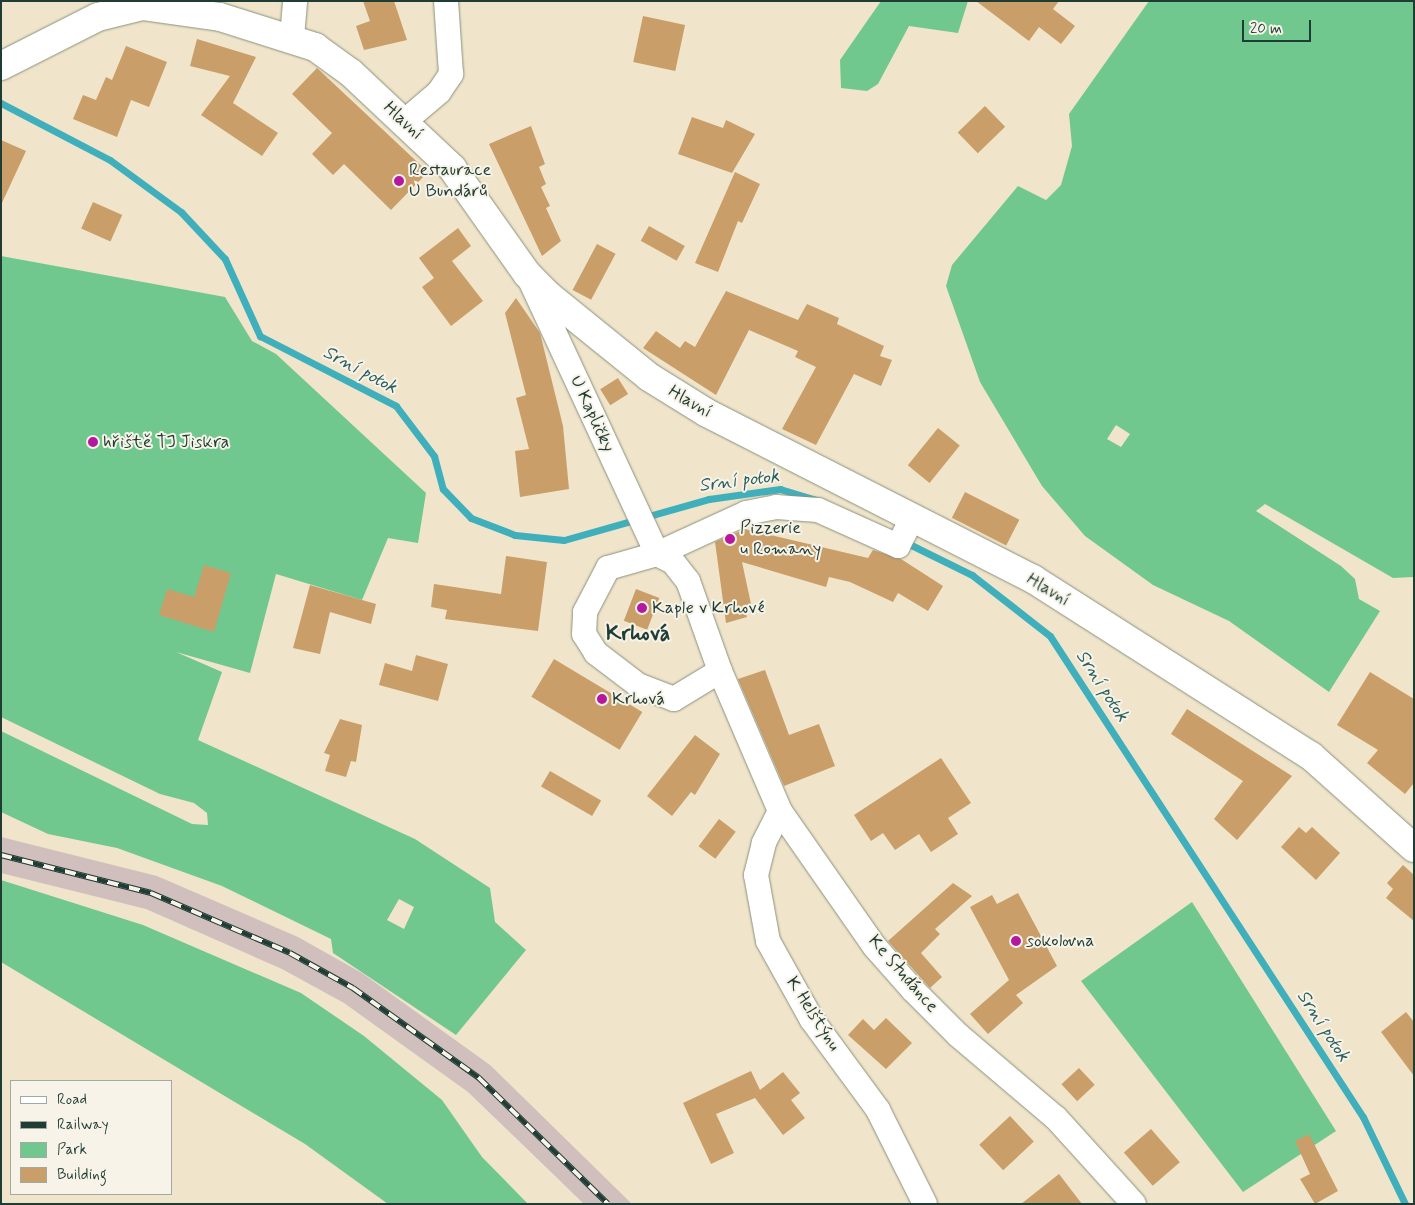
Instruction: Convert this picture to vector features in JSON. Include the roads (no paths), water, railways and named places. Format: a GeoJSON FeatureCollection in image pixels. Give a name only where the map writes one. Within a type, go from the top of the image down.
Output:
{"type":"FeatureCollection","features":[{"type":"Feature","properties":{"kind":"street"},"geometry":{"type":"LineString","coordinates":[[292,37],[295,1]]}},
{"type":"Feature","properties":{"kind":"street"},"geometry":{"type":"LineString","coordinates":[[405,121],[439,92],[452,74],[446,1]]}},
{"type":"Feature","properties":{"kind":"street","name":"Hlavní"},"geometry":{"type":"LineString","coordinates":[[1,66],[98,17],[142,6],[202,13],[292,37],[337,61],[405,121],[464,183],[527,274],[610,348],[676,395],[906,531],[1033,580],[1302,750],[1414,848]]}},
{"type":"Feature","properties":{"kind":"street","name":"U Kapličky"},"geometry":{"type":"LineString","coordinates":[[527,274],[652,544]]}},
{"type":"Feature","properties":{"kind":"street"},"geometry":{"type":"LineString","coordinates":[[652,544],[673,562],[688,581],[720,671],[674,699],[660,696],[596,653],[584,634],[585,612],[608,568],[652,544],[746,513],[776,507],[818,510],[906,531]]}},
{"type":"Feature","properties":{"kind":"street","name":"Ke Studánce"},"geometry":{"type":"LineString","coordinates":[[720,671],[780,811],[875,947],[913,990],[958,1035],[1056,1118],[1134,1204]]}},
{"type":"Feature","properties":{"kind":"street","name":"K Helštýnu"},"geometry":{"type":"LineString","coordinates":[[780,811],[764,843],[756,875],[768,941],[812,1020],[878,1110],[925,1204]]}},
{"type":"Feature","properties":{"kind":"waterway","name":"Srní potok"},"geometry":{"type":"LineString","coordinates":[[1,103],[110,160],[181,212],[225,259],[260,336],[396,406],[434,456],[443,489],[471,518],[515,535],[564,540],[709,499],[780,489],[817,500]]}},
{"type":"Feature","properties":{"kind":"waterway","name":"Srní potok"},"geometry":{"type":"LineString","coordinates":[[905,542],[972,575],[1050,636],[1363,1117],[1405,1204]]}},
{"type":"Feature","properties":{"kind":"railway"},"geometry":{"type":"LineString","coordinates":[[1,855],[151,893],[290,953],[353,988],[479,1078],[608,1204]]}},
{"type":"Feature","properties":{"kind":"place","name":"Restaurace U Bundárů"},"geometry":{"type":"Point","coordinates":[399,181]}},
{"type":"Feature","properties":{"kind":"place","name":"hřiště TJ Jiskra"},"geometry":{"type":"Point","coordinates":[93,442]}},
{"type":"Feature","properties":{"kind":"place","name":"Pizzerie u Romany"},"geometry":{"type":"Point","coordinates":[730,539]}},
{"type":"Feature","properties":{"kind":"place","name":"Kaple v Krhové"},"geometry":{"type":"Point","coordinates":[642,608]}},
{"type":"Feature","properties":{"kind":"place","name":"Krhová"},"geometry":{"type":"Point","coordinates":[602,699]}},
{"type":"Feature","properties":{"kind":"place","name":"sokolovna"},"geometry":{"type":"Point","coordinates":[1016,941]}},
{"type":"Feature","properties":{"kind":"district","name":"Krhová"},"geometry":{"type":"Point","coordinates":[638,635]}}]}
